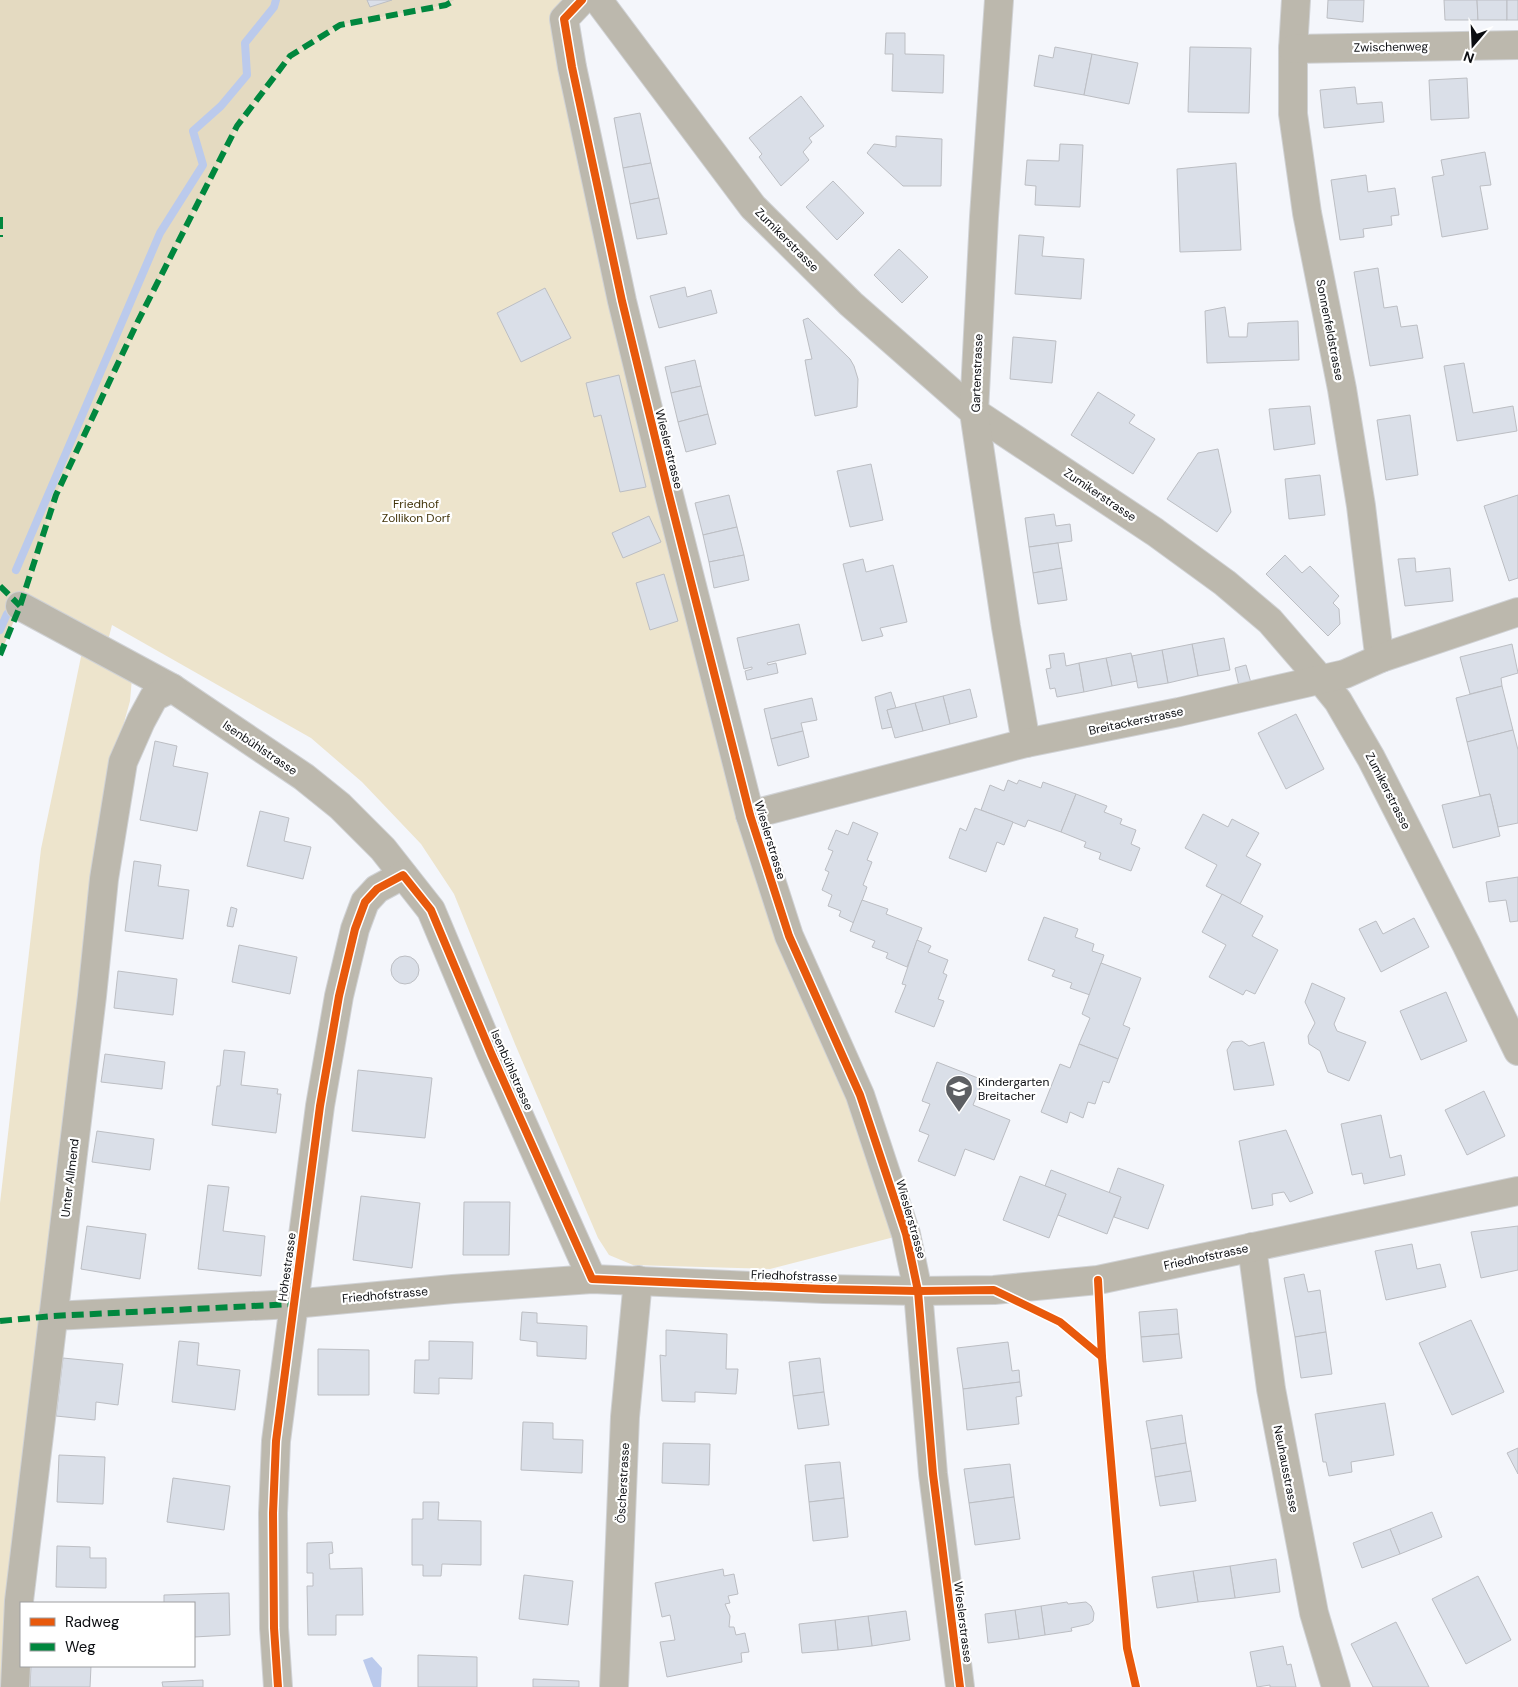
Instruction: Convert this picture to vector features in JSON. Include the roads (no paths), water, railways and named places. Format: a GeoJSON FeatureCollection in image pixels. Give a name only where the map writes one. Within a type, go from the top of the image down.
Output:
{"type":"FeatureCollection","features":[{"type":"Feature","properties":{"kind":"street","name":"Wieslerstrasse"},"geometry":{"type":"LineString","coordinates":[[582,0],[564,19],[572,67],[627,320],[750,815],[789,936],[860,1096],[906,1234],[918,1291],[933,1474],[960,1687]]}},
{"type":"Feature","properties":{"kind":"street","name":"Zumikerstrasse"},"geometry":{"type":"LineString","coordinates":[[598,0],[754,208],[851,304],[974,412],[1155,532],[1225,583],[1270,621],[1338,701],[1371,758],[1518,1051]]}},
{"type":"Feature","properties":{"kind":"street","name":"Gartenstrasse"},"geometry":{"type":"LineString","coordinates":[[999,0],[984,217],[974,412],[1006,628],[1026,743]]}},
{"type":"Feature","properties":{"kind":"street","name":"Sonnenfeldstrasse"},"geometry":{"type":"LineString","coordinates":[[1296,0],[1293,48],[1293,114],[1307,213],[1342,389],[1361,506],[1381,658]]}},
{"type":"Feature","properties":{"kind":"street","name":"Zwischenweg"},"geometry":{"type":"LineString","coordinates":[[1293,48],[1518,44]]}},
{"type":"Feature","properties":{"kind":"street","name":"Isenbühlstrasse"},"geometry":{"type":"LineString","coordinates":[[20,606],[172,688],[304,777],[340,806],[383,849],[431,910],[491,1052],[592,1278]]}},
{"type":"Feature","properties":{"kind":"street","name":"Breitackerstrasse"},"geometry":{"type":"LineString","coordinates":[[750,815],[1026,743],[1220,703],[1345,674],[1381,658],[1518,612]]}},
{"type":"Feature","properties":{"kind":"street","name":"Unter Allmend"},"geometry":{"type":"LineString","coordinates":[[15,1687],[20,1601],[91,1005],[104,879],[124,762],[140,721],[154,697],[172,688]]}},
{"type":"Feature","properties":{"kind":"street","name":"Höhestrasse"},"geometry":{"type":"LineString","coordinates":[[278,1687],[274,1628],[273,1513],[276,1442],[320,1106],[339,996],[355,929],[365,902],[377,889],[403,875]]}},
{"type":"Feature","properties":{"kind":"street","name":"Friedhofstrasse"},"geometry":{"type":"LineString","coordinates":[[53,1316],[293,1304],[592,1278],[824,1289],[994,1290],[1098,1280],[1518,1191]]}},
{"type":"Feature","properties":{"kind":"street","name":"Neuhausstrasse"},"geometry":{"type":"LineString","coordinates":[[1252,1247],[1271,1389],[1314,1613],[1336,1687]]}},
{"type":"Feature","properties":{"kind":"street","name":"Öscherstrasse"},"geometry":{"type":"LineString","coordinates":[[614,1687],[626,1417],[638,1280]]}},
{"type":"Feature","properties":{"kind":"water"},"geometry":{"type":"Polygon","coordinates":[[[372,1657],[382,1668],[381,1687],[373,1687],[363,1660],[372,1657]]]}},
{"type":"Feature","properties":{"kind":"waterway"},"geometry":{"type":"LineString","coordinates":[[16,570],[160,233],[203,165],[193,131],[221,106],[247,75],[245,43],[274,7],[276,0]]}},
{"type":"Feature","properties":{"kind":"waterway"},"geometry":{"type":"LineString","coordinates":[[0,630],[7,614]]}},
{"type":"Feature","properties":{"kind":"place","name":"Kindergarten Breitacher"},"geometry":{"type":"Point","coordinates":[959,1113]}},
{"type":"Feature","properties":{"kind":"park label","name":"Friedhof Zollikon Dorf"},"geometry":{"type":"Point","coordinates":[416,511]}}]}
